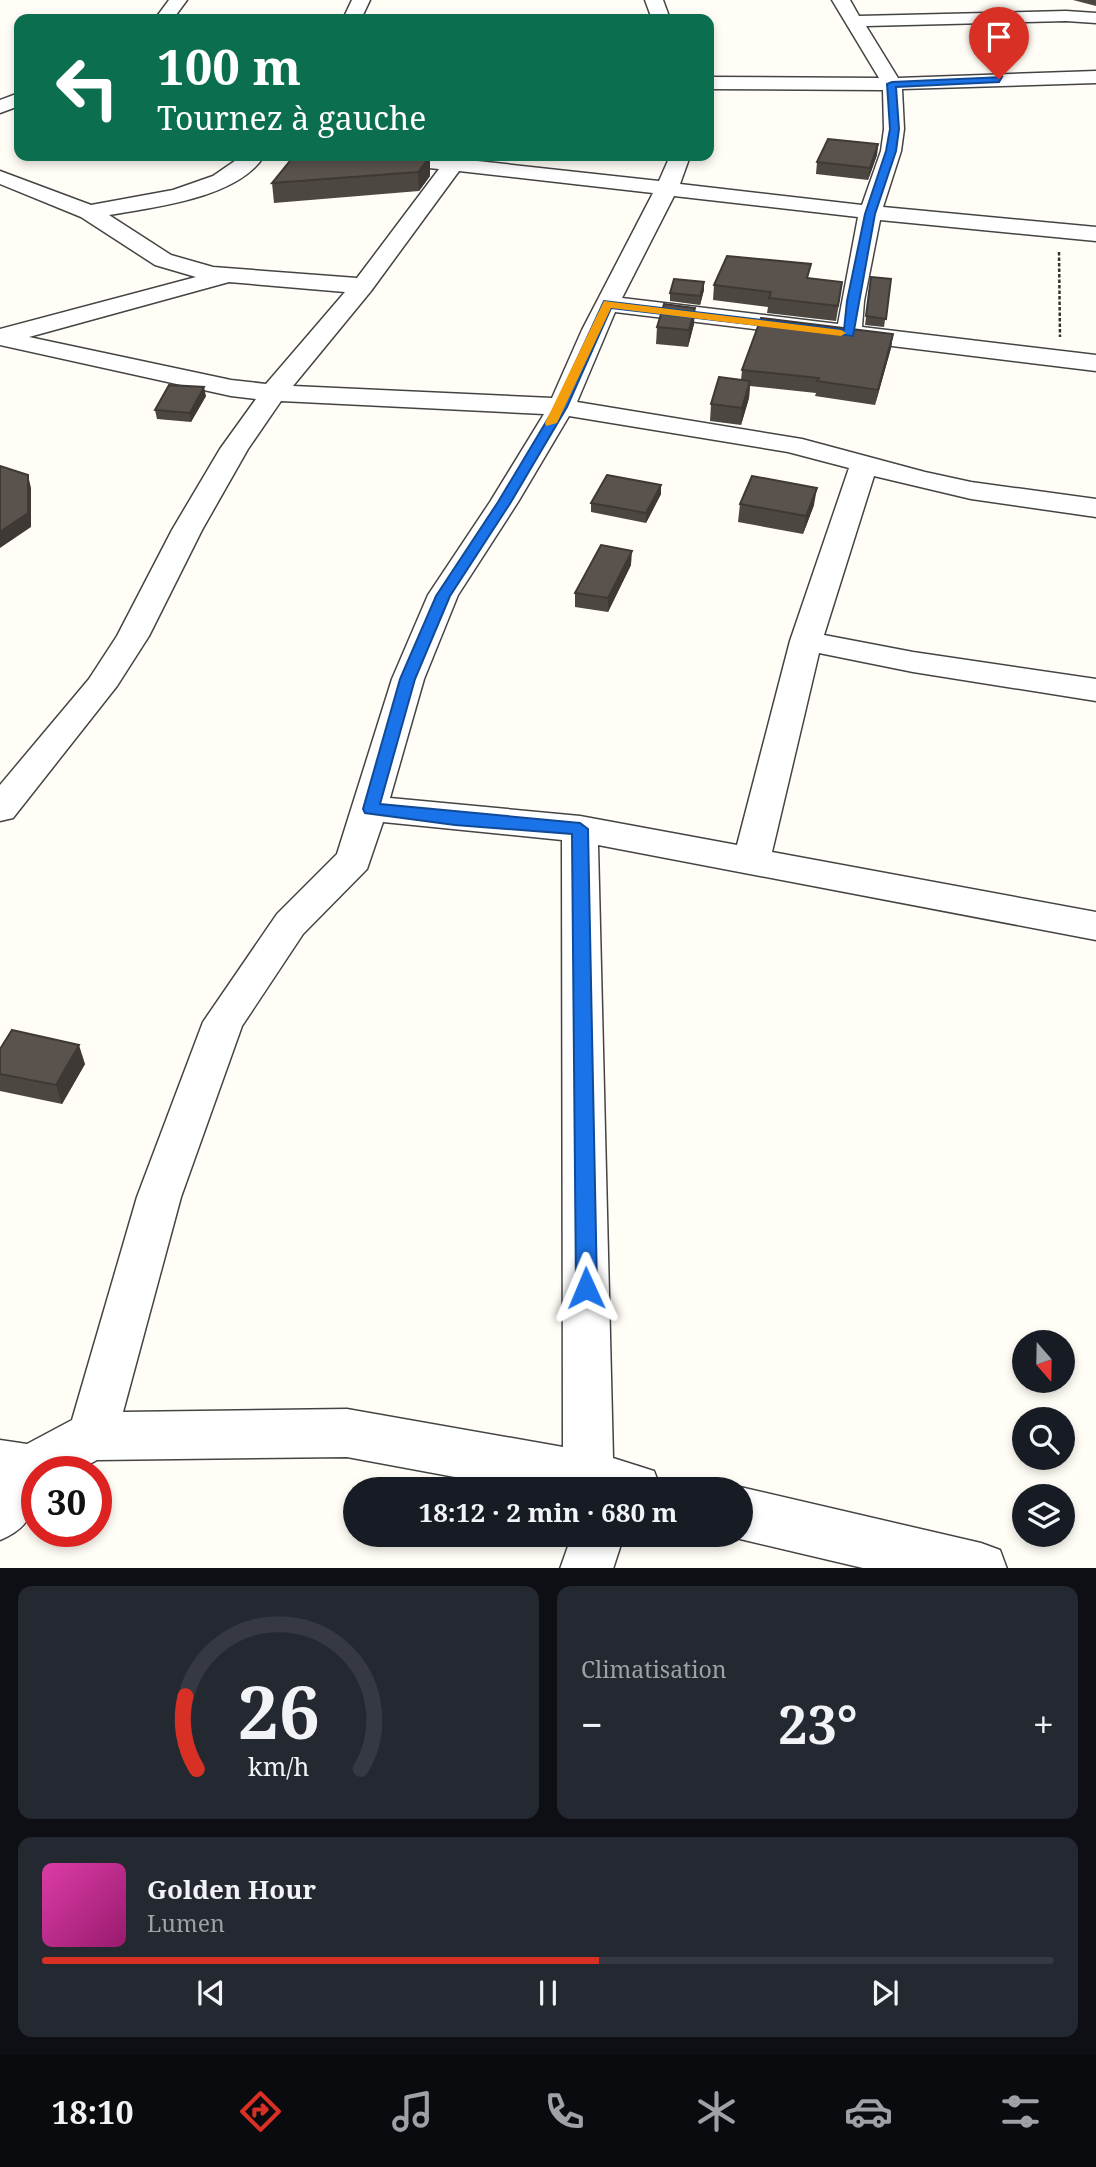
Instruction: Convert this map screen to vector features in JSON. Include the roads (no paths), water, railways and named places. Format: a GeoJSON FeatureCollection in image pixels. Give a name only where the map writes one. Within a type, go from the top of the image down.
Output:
{"type":"FeatureCollection","features":[{"type":"Feature","properties":{"kind":"street"},"geometry":{"type":"LineString","coordinates":[[841,0],[892,84],[894,129],[891,151],[870,214],[852,301],[849,334]]}},
{"type":"Feature","properties":{"kind":"street"},"geometry":{"type":"LineString","coordinates":[[1053,0],[1066,16]]}},
{"type":"Feature","properties":{"kind":"street"},"geometry":{"type":"LineString","coordinates":[[852,21],[1066,16],[1096,18]]}},
{"type":"Feature","properties":{"kind":"street"},"geometry":{"type":"LineString","coordinates":[[714,83],[892,84],[1096,77]]}},
{"type":"Feature","properties":{"kind":"street"},"geometry":{"type":"LineString","coordinates":[[89,212],[212,185],[233,174],[248,161]]}},
{"type":"Feature","properties":{"kind":"street"},"geometry":{"type":"LineString","coordinates":[[0,809],[101,686],[133,636],[187,530],[227,461],[273,393],[363,286],[456,161]]}},
{"type":"Feature","properties":{"kind":"street"},"geometry":{"type":"LineString","coordinates":[[477,161],[674,171],[870,214],[1096,234]]}},
{"type":"Feature","properties":{"kind":"street"},"geometry":{"type":"LineString","coordinates":[[92,1436],[159,1197],[192,1100],[211,1060],[223,1022],[290,924],[354,860],[408,679],[443,596],[561,407],[674,171]]}},
{"type":"Feature","properties":{"kind":"street"},"geometry":{"type":"LineString","coordinates":[[0,177],[89,212],[163,260],[187,269],[363,286]]}},
{"type":"Feature","properties":{"kind":"street"},"geometry":{"type":"LineString","coordinates":[[0,338],[229,275]]}},
{"type":"Feature","properties":{"kind":"street"},"geometry":{"type":"LineString","coordinates":[[608,304],[1096,363]]}},
{"type":"Feature","properties":{"kind":"street"},"geometry":{"type":"LineString","coordinates":[[0,338],[231,388],[273,393],[561,407],[788,444],[825,451],[928,481],[1045,502],[1096,508]]}},
{"type":"Feature","properties":{"kind":"street"},"geometry":{"type":"LineString","coordinates":[[751,861],[806,641],[864,464]]}},
{"type":"Feature","properties":{"kind":"street"},"geometry":{"type":"LineString","coordinates":[[806,641],[913,662],[1096,690]]}},
{"type":"Feature","properties":{"kind":"street"},"geometry":{"type":"LineString","coordinates":[[371,809],[580,829],[1096,926]]}},
{"type":"Feature","properties":{"kind":"street"},"geometry":{"type":"LineString","coordinates":[[580,829],[613,1477]]}},
{"type":"Feature","properties":{"kind":"street"},"geometry":{"type":"LineString","coordinates":[[0,1514],[15,1467],[92,1436],[347,1433],[572,1477]]}},
{"type":"Feature","properties":{"kind":"street"},"geometry":{"type":"LineString","coordinates":[[753,1516],[977,1568]]}},
{"type":"Feature","properties":{"kind":"street"},"geometry":{"type":"LineString","coordinates":[[586,1568],[594,1547]]}}]}
